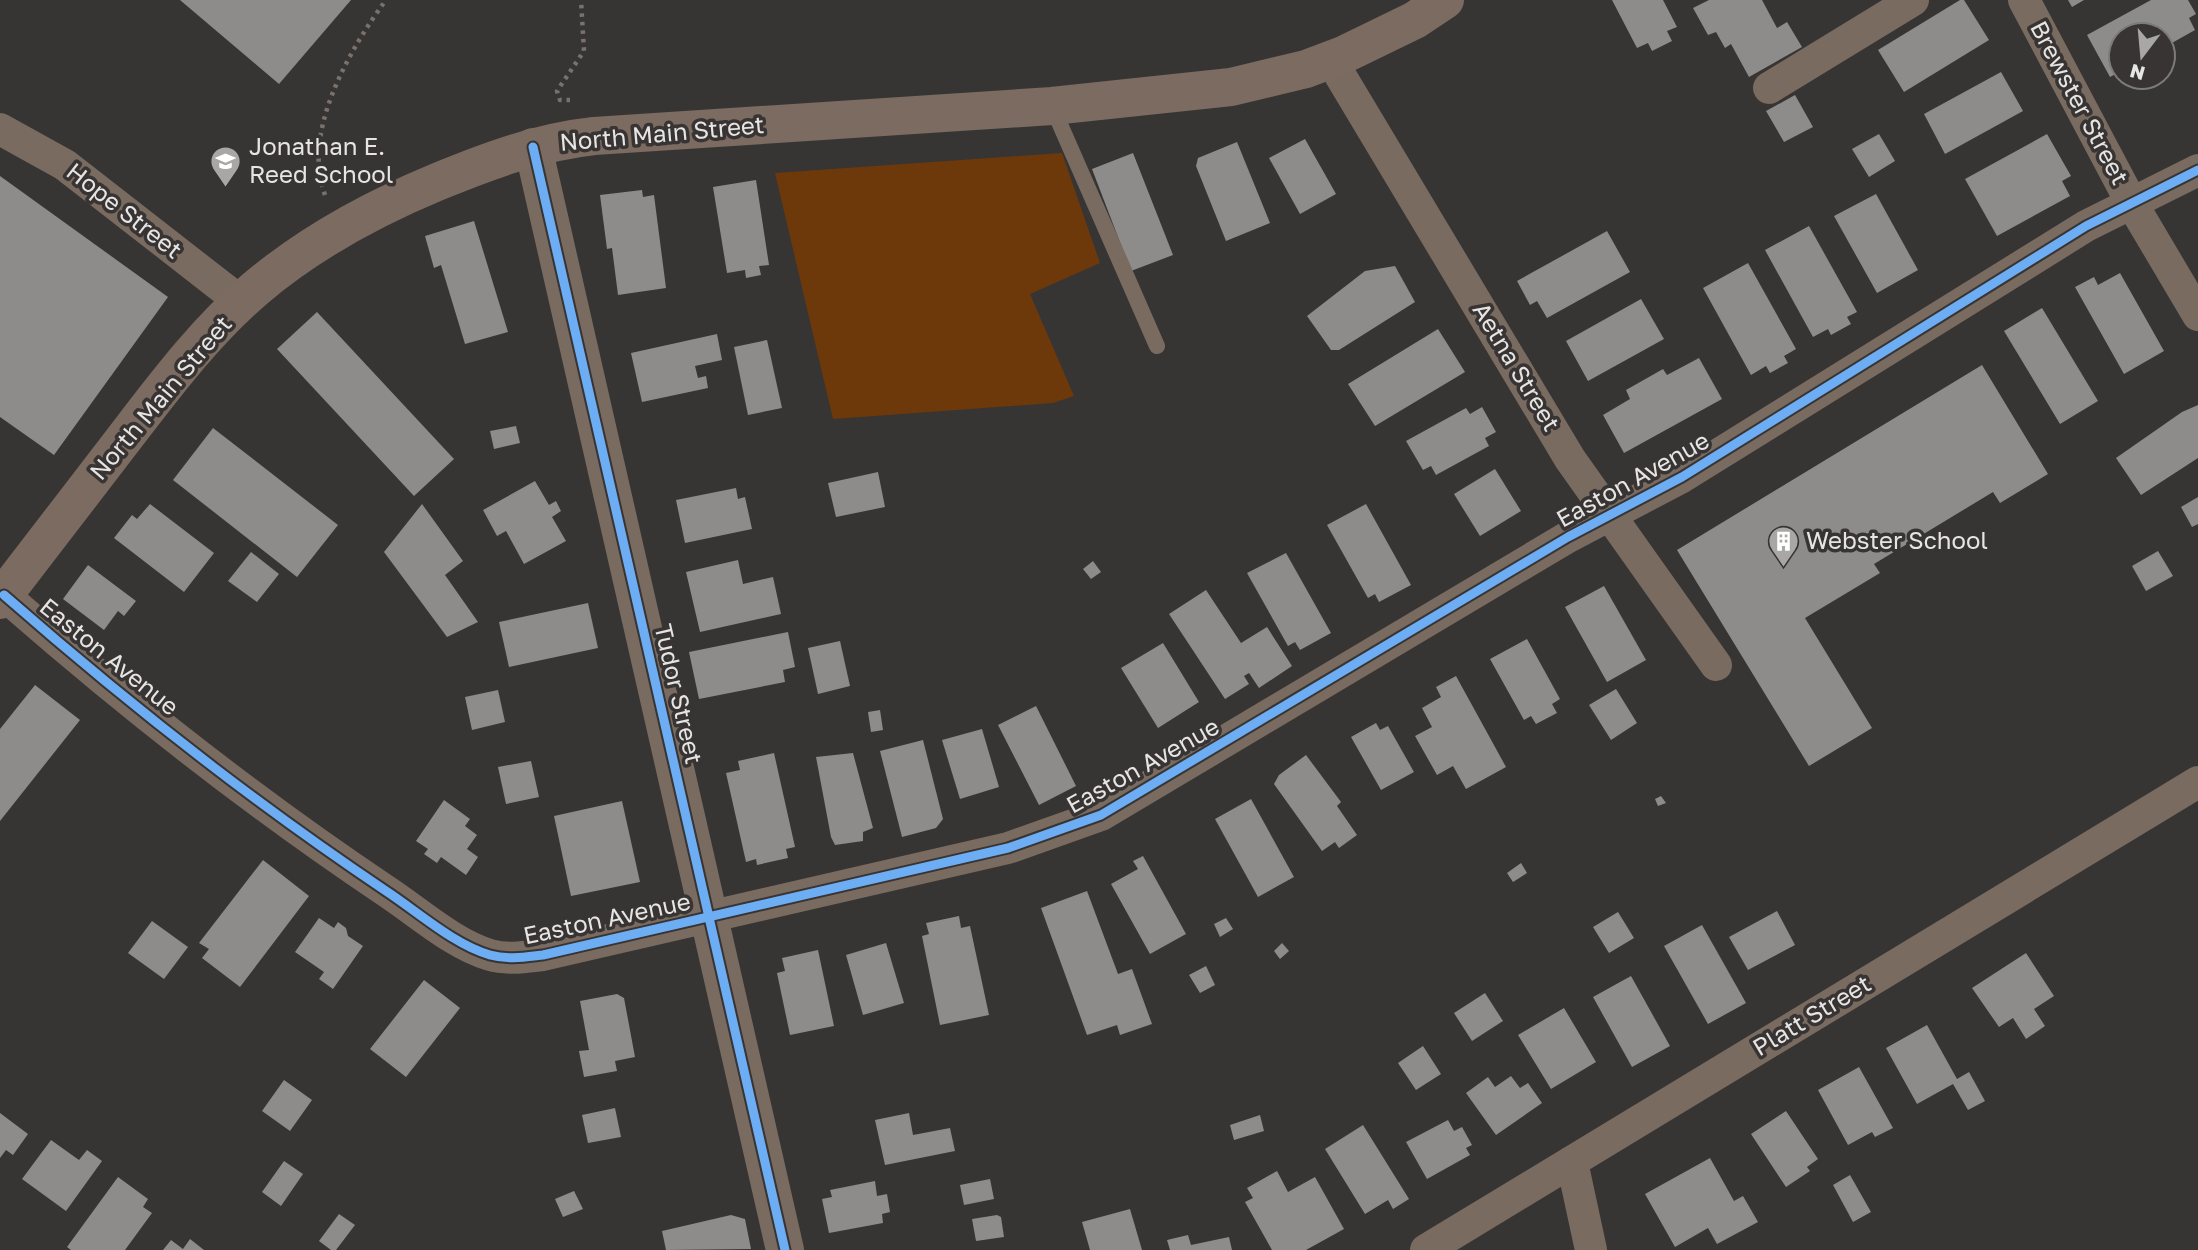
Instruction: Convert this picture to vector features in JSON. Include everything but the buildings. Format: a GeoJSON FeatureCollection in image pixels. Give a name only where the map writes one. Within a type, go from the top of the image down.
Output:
{"type":"FeatureCollection","features":[{"type":"Feature","properties":{"kind":"main road","name":"North Main Street"},"geometry":{"type":"LineString","coordinates":[[2,598],[177,371],[241,302],[289,263],[339,230],[403,197],[533,147],[576,138],[1052,106],[1231,88],[1331,60],[1378,39],[1445,0]]}},
{"type":"Feature","properties":{"kind":"street"},"geometry":{"type":"LineString","coordinates":[[1769,88],[1913,0]]}},
{"type":"Feature","properties":{"kind":"street","name":"Brewster Street"},"geometry":{"type":"LineString","coordinates":[[2024,0],[2131,202],[2198,315]]}},
{"type":"Feature","properties":{"kind":"street","name":"Aetna Street"},"geometry":{"type":"LineString","coordinates":[[1331,60],[1570,459],[1716,665]]}},
{"type":"Feature","properties":{"kind":"street","name":"Hope Street"},"geometry":{"type":"LineString","coordinates":[[0,129],[65,165],[241,302]]}},
{"type":"Feature","properties":{"kind":"street","name":"Tudor Street"},"geometry":{"type":"LineString","coordinates":[[533,147],[785,1250]]}},
{"type":"Feature","properties":{"kind":"street","name":"Easton Avenue"},"geometry":{"type":"LineString","coordinates":[[2,598],[294,828],[476,950],[513,958],[543,955],[1009,848],[1101,815],[1609,514],[1682,477],[2087,226],[2198,170]]}},
{"type":"Feature","properties":{"kind":"street","name":"Platt Street"},"geometry":{"type":"LineString","coordinates":[[1426,1250],[2198,782]]}},
{"type":"Feature","properties":{"kind":"street"},"geometry":{"type":"LineString","coordinates":[[1572,1162],[1591,1250]]}},
{"type":"Feature","properties":{"kind":"lane"},"geometry":{"type":"LineString","coordinates":[[1052,106],[1157,346]]}},
{"type":"Feature","properties":{"kind":"path"},"geometry":{"type":"LineString","coordinates":[[339,230],[321,183],[320,152],[329,102],[360,35],[386,0]]}},
{"type":"Feature","properties":{"kind":"path"},"geometry":{"type":"LineString","coordinates":[[576,138],[582,100],[560,100],[556,91],[584,51],[581,0]]}},
{"type":"Feature","properties":{"kind":"shaded area"},"geometry":{"type":"Polygon","coordinates":[[[1062,153],[1100,263],[1030,294],[1074,396],[1053,403],[833,419],[775,173],[1062,153]]]}},
{"type":"Feature","properties":{"kind":"cycle path"},"geometry":{"type":"LineString","coordinates":[[533,147],[785,1250]]}},
{"type":"Feature","properties":{"kind":"cycle path"},"geometry":{"type":"LineString","coordinates":[[4,595],[190,749],[287,822],[436,927],[476,950],[497,957],[543,955],[1008,848],[1101,815],[1568,537],[1682,477],[2086,226],[2198,170]]}},
{"type":"Feature","properties":{"kind":"place","name":"Jonathan E. Reed School"},"geometry":{"type":"Point","coordinates":[226,188]}},
{"type":"Feature","properties":{"kind":"place","name":"Webster School"},"geometry":{"type":"Point","coordinates":[1783,568]}}]}
